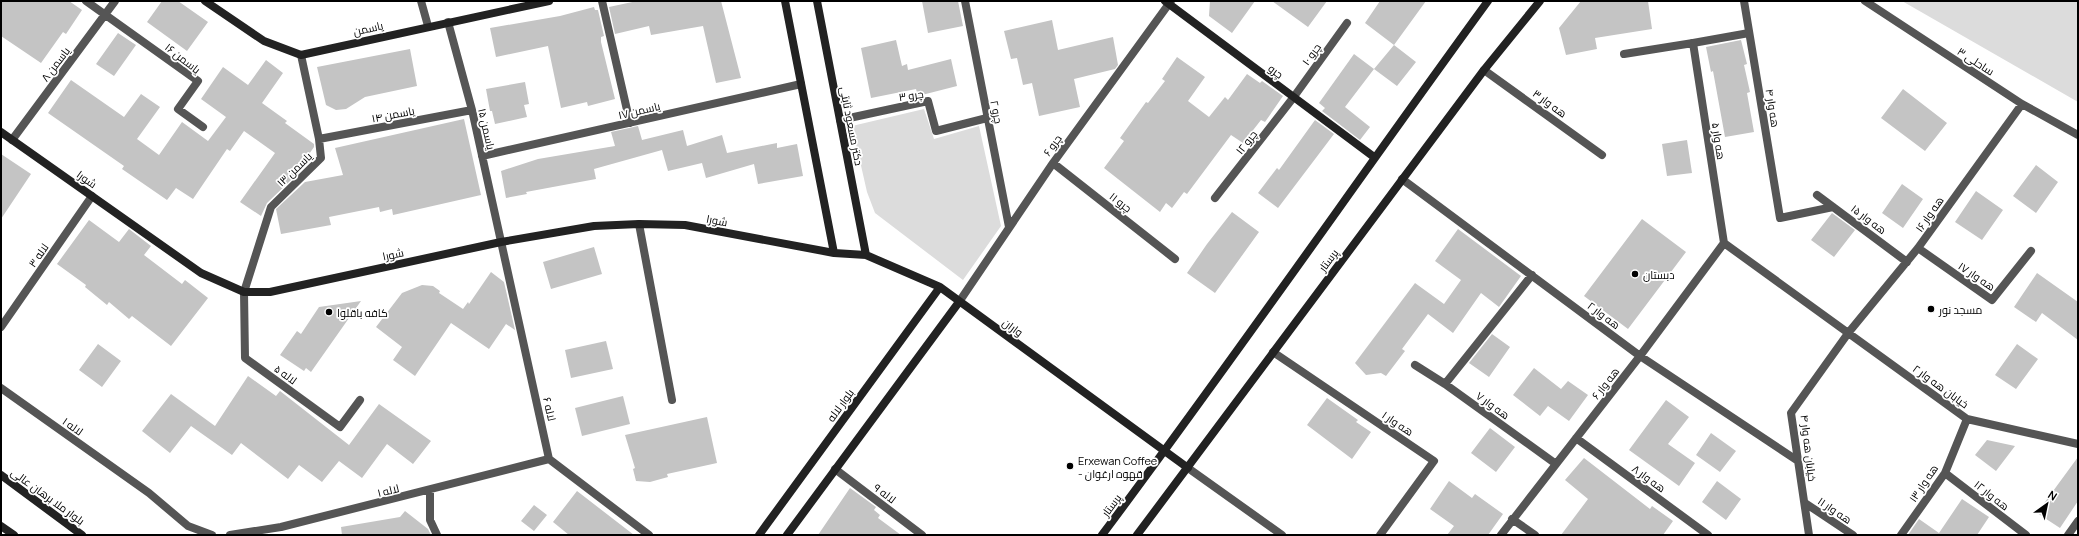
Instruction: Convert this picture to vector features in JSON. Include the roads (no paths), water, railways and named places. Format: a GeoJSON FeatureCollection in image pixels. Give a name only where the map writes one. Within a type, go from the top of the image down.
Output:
{"type":"FeatureCollection","features":[{"type":"Feature","properties":{"kind":"street"},"geometry":{"type":"LineString","coordinates":[[86,1],[105,14]]}},
{"type":"Feature","properties":{"kind":"street","name":"یاسمن ۸"},"geometry":{"type":"LineString","coordinates":[[12,140],[115,1]]}},
{"type":"Feature","properties":{"kind":"street"},"geometry":{"type":"LineString","coordinates":[[421,1],[428,26]]}},
{"type":"Feature","properties":{"kind":"street","name":"یاسمن"},"geometry":{"type":"LineString","coordinates":[[302,55],[428,26],[549,1]]}},
{"type":"Feature","properties":{"kind":"street"},"geometry":{"type":"LineString","coordinates":[[602,1],[630,123]]}},
{"type":"Feature","properties":{"kind":"street"},"geometry":{"type":"LineString","coordinates":[[785,1],[834,253]]}},
{"type":"Feature","properties":{"kind":"street","name":"دکتر مسعود ثابتی"},"geometry":{"type":"LineString","coordinates":[[817,1],[866,255]]}},
{"type":"Feature","properties":{"kind":"street","name":"چرو ۲"},"geometry":{"type":"LineString","coordinates":[[965,1],[1009,227]]}},
{"type":"Feature","properties":{"kind":"street","name":"پرستار"},"geometry":{"type":"LineString","coordinates":[[1102,535],[1166,450],[1374,157],[1488,1]]}},
{"type":"Feature","properties":{"kind":"street","name":"پرستار"},"geometry":{"type":"LineString","coordinates":[[1137,535],[1188,468],[1272,352],[1484,70],[1540,1]]}},
{"type":"Feature","properties":{"kind":"street","name":"هه وار ۴"},"geometry":{"type":"LineString","coordinates":[[1744,1],[1780,218],[1833,207]]}},
{"type":"Feature","properties":{"kind":"street","name":"ساحلی ۳"},"geometry":{"type":"LineString","coordinates":[[1865,1],[2022,104],[2078,134]]}},
{"type":"Feature","properties":{"kind":"street"},"geometry":{"type":"LineString","coordinates":[[209,2],[264,41],[302,55]]}},
{"type":"Feature","properties":{"kind":"street","name":"چرو"},"geometry":{"type":"LineString","coordinates":[[1168,2],[1293,98],[1374,157]]}},
{"type":"Feature","properties":{"kind":"street","name":"چرو ۶"},"geometry":{"type":"LineString","coordinates":[[959,302],[1053,163],[1168,2]]}},
{"type":"Feature","properties":{"kind":"street","name":"یاسمن ۱۶"},"geometry":{"type":"LineString","coordinates":[[105,14],[198,82],[178,109],[203,127]]}},
{"type":"Feature","properties":{"kind":"street","name":"یاسمن ۱۵"},"geometry":{"type":"LineString","coordinates":[[448,22],[472,110],[501,242]]}},
{"type":"Feature","properties":{"kind":"street","name":"چرو ۱۰"},"geometry":{"type":"LineString","coordinates":[[1293,98],[1347,23]]}},
{"type":"Feature","properties":{"kind":"street"},"geometry":{"type":"LineString","coordinates":[[1624,54],[1750,33]]}},
{"type":"Feature","properties":{"kind":"street","name":"هه وار ۵"},"geometry":{"type":"LineString","coordinates":[[1693,43],[1724,243]]}},
{"type":"Feature","properties":{"kind":"street","name":"یاسمن ۱۳"},"geometry":{"type":"LineString","coordinates":[[244,292],[271,207],[321,158],[319,139],[302,55]]}},
{"type":"Feature","properties":{"kind":"street","name":"هه وار ۳"},"geometry":{"type":"LineString","coordinates":[[1484,70],[1602,155]]}},
{"type":"Feature","properties":{"kind":"street","name":"یاسمن ۱۷"},"geometry":{"type":"LineString","coordinates":[[482,156],[801,84]]}},
{"type":"Feature","properties":{"kind":"street","name":"چرو ۱۲"},"geometry":{"type":"LineString","coordinates":[[1215,198],[1293,98]]}},
{"type":"Feature","properties":{"kind":"street","name":"چرو ۳"},"geometry":{"type":"LineString","coordinates":[[840,120],[928,101],[936,131],[987,118]]}},
{"type":"Feature","properties":{"kind":"street","name":"هه وار ۱۶"},"geometry":{"type":"LineString","coordinates":[[1848,332],[1918,248],[2022,104]]}},
{"type":"Feature","properties":{"kind":"street","name":"یاسمن ۱۴"},"geometry":{"type":"LineString","coordinates":[[319,139],[472,110]]}},
{"type":"Feature","properties":{"kind":"street","name":"شورا"},"geometry":{"type":"LineString","coordinates":[[1,132],[201,273],[244,292],[270,292],[501,242],[594,226],[639,224],[685,225],[834,253]]}},
{"type":"Feature","properties":{"kind":"street","name":"چرو ۱۱"},"geometry":{"type":"LineString","coordinates":[[1053,163],[1175,259]]}},
{"type":"Feature","properties":{"kind":"street","name":"هه وار ۲"},"geometry":{"type":"LineString","coordinates":[[1402,179],[1640,356],[1798,461]]}},
{"type":"Feature","properties":{"kind":"street","name":"هه وار ۱۵"},"geometry":{"type":"LineString","coordinates":[[1817,195],[1907,262]]}},
{"type":"Feature","properties":{"kind":"street","name":"لاله ۳"},"geometry":{"type":"LineString","coordinates":[[1,327],[92,196]]}},
{"type":"Feature","properties":{"kind":"street"},"geometry":{"type":"LineString","coordinates":[[639,224],[672,400]]}},
{"type":"Feature","properties":{"kind":"street","name":"لاله ۶"},"geometry":{"type":"LineString","coordinates":[[501,242],[549,459]]}},
{"type":"Feature","properties":{"kind":"street","name":"خیابان هه وار ۲"},"geometry":{"type":"LineString","coordinates":[[1724,243],[1968,419],[2078,444]]}},
{"type":"Feature","properties":{"kind":"street","name":"هه وار ۶"},"geometry":{"type":"LineString","coordinates":[[1501,535],[1640,356],[1724,243]]}},
{"type":"Feature","properties":{"kind":"street","name":"هه وار ۱۷"},"geometry":{"type":"LineString","coordinates":[[1918,248],[1992,300],[2031,250]]}},
{"type":"Feature","properties":{"kind":"street","name":"واران"},"geometry":{"type":"LineString","coordinates":[[834,253],[866,255],[940,287],[1166,450]]}},
{"type":"Feature","properties":{"kind":"street"},"geometry":{"type":"LineString","coordinates":[[1445,384],[1532,275]]}},
{"type":"Feature","properties":{"kind":"street","name":"بلوار لاله"},"geometry":{"type":"LineString","coordinates":[[758,535],[940,287]]}},
{"type":"Feature","properties":{"kind":"street","name":"لاله ۵"},"geometry":{"type":"LineString","coordinates":[[244,292],[244,358],[340,427],[360,400]]}},
{"type":"Feature","properties":{"kind":"street"},"geometry":{"type":"LineString","coordinates":[[787,535],[959,302]]}},
{"type":"Feature","properties":{"kind":"street","name":"خیابان هه وار ۴"},"geometry":{"type":"LineString","coordinates":[[1809,535],[1791,413],[1848,332]]}},
{"type":"Feature","properties":{"kind":"street","name":"هه وار ۱"},"geometry":{"type":"LineString","coordinates":[[1272,352],[1434,461],[1380,535]]}},
{"type":"Feature","properties":{"kind":"street","name":"هه وار ۷"},"geometry":{"type":"LineString","coordinates":[[1415,365],[1445,384],[1556,464]]}},
{"type":"Feature","properties":{"kind":"street","name":"لاله ۱"},"geometry":{"type":"LineString","coordinates":[[1,388],[149,493],[188,526],[212,535]]}},
{"type":"Feature","properties":{"kind":"street","name":"هه وار ۱۳"},"geometry":{"type":"LineString","coordinates":[[1901,535],[1945,472],[1968,419]]}},
{"type":"Feature","properties":{"kind":"street","name":"هه وار ۸"},"geometry":{"type":"LineString","coordinates":[[1576,438],[1708,535]]}},
{"type":"Feature","properties":{"kind":"street"},"geometry":{"type":"LineString","coordinates":[[1166,450],[1188,468],[1282,535]]}},
{"type":"Feature","properties":{"kind":"street"},"geometry":{"type":"LineString","coordinates":[[549,459],[649,535]]}},
{"type":"Feature","properties":{"kind":"street","name":"لاله ۱"},"geometry":{"type":"LineString","coordinates":[[230,535],[281,527],[430,491],[549,459]]}},
{"type":"Feature","properties":{"kind":"street","name":"لاله ۹"},"geometry":{"type":"LineString","coordinates":[[835,469],[922,535]]}},
{"type":"Feature","properties":{"kind":"street","name":"هه وار ۱۲"},"geometry":{"type":"LineString","coordinates":[[1945,472],[2026,535]]}},
{"type":"Feature","properties":{"kind":"street","name":"بلوار ملا برهان عالی"},"geometry":{"type":"LineString","coordinates":[[1,475],[82,535]]}},
{"type":"Feature","properties":{"kind":"street"},"geometry":{"type":"LineString","coordinates":[[430,491],[430,520],[437,535]]}},
{"type":"Feature","properties":{"kind":"street","name":"هه وار ۱۱"},"geometry":{"type":"LineString","coordinates":[[1805,502],[1853,535]]}},
{"type":"Feature","properties":{"kind":"street"},"geometry":{"type":"LineString","coordinates":[[1512,519],[1535,535]]}},
{"type":"Feature","properties":{"kind":"street"},"geometry":{"type":"LineString","coordinates":[[2068,535],[2078,521]]}},
{"type":"Feature","properties":{"kind":"street"},"geometry":{"type":"LineString","coordinates":[[1,526],[14,535]]}},
{"type":"Feature","properties":{"kind":"place","name":"دبستان"},"geometry":{"type":"Point","coordinates":[1635,274]}},
{"type":"Feature","properties":{"kind":"place","name":"مسجد نور"},"geometry":{"type":"Point","coordinates":[1931,309]}},
{"type":"Feature","properties":{"kind":"place","name":"کافه باقلوا"},"geometry":{"type":"Point","coordinates":[329,312]}},
{"type":"Feature","properties":{"kind":"place","name":"Erxewan Coffee - قهوه ارغوان"},"geometry":{"type":"Point","coordinates":[1070,466]}}]}
